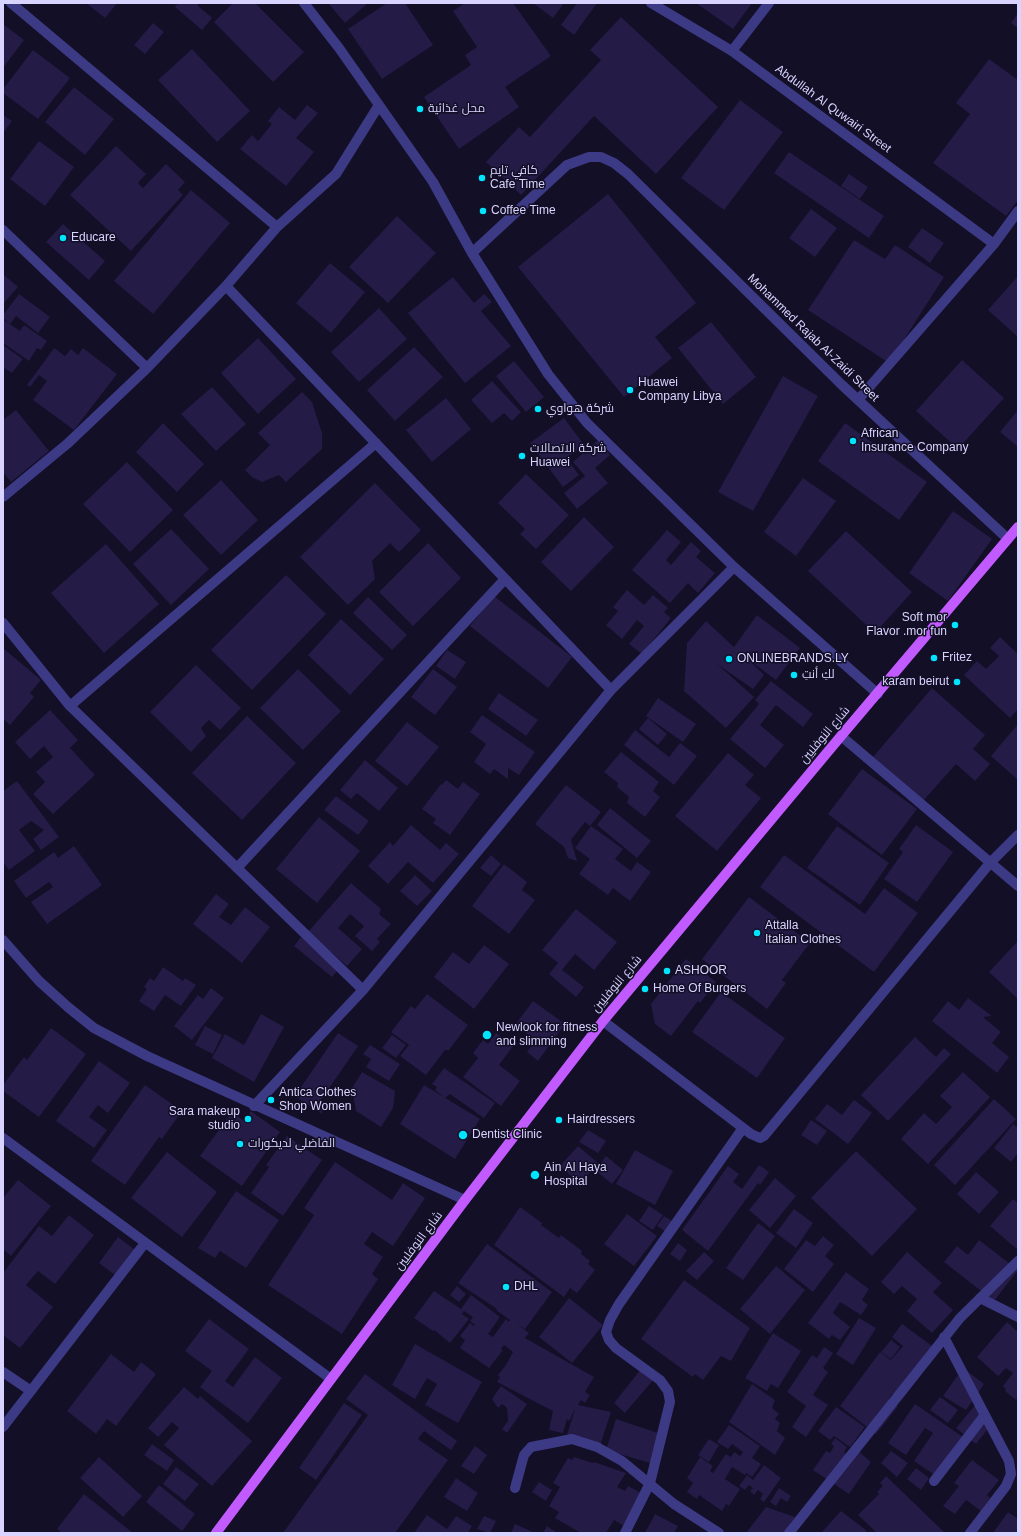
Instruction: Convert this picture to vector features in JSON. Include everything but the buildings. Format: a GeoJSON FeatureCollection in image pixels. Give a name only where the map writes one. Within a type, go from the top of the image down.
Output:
{"type":"FeatureCollection","features":[{"type":"Feature","properties":{"kind":"main road","name":"شارع النوفليين"},"geometry":{"type":"LineString","coordinates":[[216,1533],[465,1200],[604,1021],[841,736],[1018,527]]}},
{"type":"Feature","properties":{"kind":"street"},"geometry":{"type":"LineString","coordinates":[[10,3],[277,227]]}},
{"type":"Feature","properties":{"kind":"street"},"geometry":{"type":"LineString","coordinates":[[304,3],[339,48],[432,182],[472,253],[548,374],[586,423],[734,567],[878,694]]}},
{"type":"Feature","properties":{"kind":"street","name":"Abdullah Al Quwairi Street"},"geometry":{"type":"LineString","coordinates":[[651,3],[732,51],[994,244]]}},
{"type":"Feature","properties":{"kind":"street"},"geometry":{"type":"LineString","coordinates":[[732,51],[769,3]]}},
{"type":"Feature","properties":{"kind":"street"},"geometry":{"type":"LineString","coordinates":[[3,497],[67,444],[147,368],[226,286],[277,227],[336,174],[379,105]]}},
{"type":"Feature","properties":{"kind":"street","name":"Mohammed Rajab Al-Zaidi Street"},"geometry":{"type":"LineString","coordinates":[[472,253],[567,165],[589,157],[601,157],[614,163],[628,174],[858,400],[1008,539]]}},
{"type":"Feature","properties":{"kind":"street"},"geometry":{"type":"LineString","coordinates":[[858,400],[994,244],[1018,211]]}},
{"type":"Feature","properties":{"kind":"street"},"geometry":{"type":"LineString","coordinates":[[3,230],[147,368]]}},
{"type":"Feature","properties":{"kind":"street"},"geometry":{"type":"LineString","coordinates":[[226,286],[611,690]]}},
{"type":"Feature","properties":{"kind":"street"},"geometry":{"type":"LineString","coordinates":[[70,706],[376,443]]}},
{"type":"Feature","properties":{"kind":"street"},"geometry":{"type":"LineString","coordinates":[[254,1106],[363,990],[611,690],[734,567]]}},
{"type":"Feature","properties":{"kind":"street"},"geometry":{"type":"LineString","coordinates":[[238,868],[505,579]]}},
{"type":"Feature","properties":{"kind":"street"},"geometry":{"type":"LineString","coordinates":[[3,623],[70,706],[363,990]]}},
{"type":"Feature","properties":{"kind":"street"},"geometry":{"type":"LineString","coordinates":[[841,736],[1018,886]]}},
{"type":"Feature","properties":{"kind":"street"},"geometry":{"type":"LineString","coordinates":[[604,1021],[743,1128],[756,1136],[764,1136],[990,863],[1018,835]]}},
{"type":"Feature","properties":{"kind":"street"},"geometry":{"type":"LineString","coordinates":[[3,940],[39,981],[68,1008],[94,1028],[147,1056],[254,1106],[465,1200]]}},
{"type":"Feature","properties":{"kind":"street"},"geometry":{"type":"LineString","coordinates":[[625,1533],[650,1483],[670,1402],[668,1391],[660,1380],[616,1348],[609,1340],[606,1332],[610,1320],[619,1304],[743,1128]]}},
{"type":"Feature","properties":{"kind":"street"},"geometry":{"type":"LineString","coordinates":[[3,1138],[331,1379]]}},
{"type":"Feature","properties":{"kind":"street"},"geometry":{"type":"LineString","coordinates":[[3,1427],[145,1242]]}},
{"type":"Feature","properties":{"kind":"street"},"geometry":{"type":"LineString","coordinates":[[789,1533],[944,1337],[980,1298],[1018,1261]]}},
{"type":"Feature","properties":{"kind":"street"},"geometry":{"type":"LineString","coordinates":[[980,1298],[1018,1317]]}},
{"type":"Feature","properties":{"kind":"street"},"geometry":{"type":"LineString","coordinates":[[944,1337],[984,1416],[1009,1461],[1011,1474],[1006,1486],[970,1533]]}},
{"type":"Feature","properties":{"kind":"street"},"geometry":{"type":"LineString","coordinates":[[3,1372],[31,1391]]}},
{"type":"Feature","properties":{"kind":"street"},"geometry":{"type":"LineString","coordinates":[[934,1481],[984,1416]]}},
{"type":"Feature","properties":{"kind":"street"},"geometry":{"type":"LineString","coordinates":[[515,1488],[524,1455],[531,1447],[572,1439],[597,1447],[610,1454],[637,1472],[692,1517],[719,1533]]}},
{"type":"Feature","properties":{"kind":"place","name":"محل غذائية"},"geometry":{"type":"Point","coordinates":[420,109]}},
{"type":"Feature","properties":{"kind":"place","name":"كافي تايم Cafe Time"},"geometry":{"type":"Point","coordinates":[482,178]}},
{"type":"Feature","properties":{"kind":"place","name":"Coffee Time"},"geometry":{"type":"Point","coordinates":[483,211]}},
{"type":"Feature","properties":{"kind":"place","name":"Educare"},"geometry":{"type":"Point","coordinates":[63,238]}},
{"type":"Feature","properties":{"kind":"place","name":"Huawei Company Libya"},"geometry":{"type":"Point","coordinates":[630,390]}},
{"type":"Feature","properties":{"kind":"place","name":"شركة هواوي"},"geometry":{"type":"Point","coordinates":[538,409]}},
{"type":"Feature","properties":{"kind":"place","name":"African Insurance Company"},"geometry":{"type":"Point","coordinates":[853,441]}},
{"type":"Feature","properties":{"kind":"place","name":"شركة الاتصالات Huawei"},"geometry":{"type":"Point","coordinates":[522,456]}},
{"type":"Feature","properties":{"kind":"place","name":"Soft mor Flavor .mor fun"},"geometry":{"type":"Point","coordinates":[955,625]}},
{"type":"Feature","properties":{"kind":"place","name":"Fritez"},"geometry":{"type":"Point","coordinates":[934,658]}},
{"type":"Feature","properties":{"kind":"place","name":"ONLINEBRANDS.LY"},"geometry":{"type":"Point","coordinates":[729,659]}},
{"type":"Feature","properties":{"kind":"place","name":"لكِ أنتِ"},"geometry":{"type":"Point","coordinates":[794,675]}},
{"type":"Feature","properties":{"kind":"place","name":"karam beirut"},"geometry":{"type":"Point","coordinates":[957,682]}},
{"type":"Feature","properties":{"kind":"place","name":"Attalla Italian Clothes"},"geometry":{"type":"Point","coordinates":[757,933]}},
{"type":"Feature","properties":{"kind":"place","name":"ASHOOR"},"geometry":{"type":"Point","coordinates":[667,971]}},
{"type":"Feature","properties":{"kind":"place","name":"Home Of Burgers"},"geometry":{"type":"Point","coordinates":[645,989]}},
{"type":"Feature","properties":{"kind":"place","name":"Newlook for fitness and slimming"},"geometry":{"type":"Point","coordinates":[487,1035]}},
{"type":"Feature","properties":{"kind":"place","name":"Antica Clothes Shop Women"},"geometry":{"type":"Point","coordinates":[271,1100]}},
{"type":"Feature","properties":{"kind":"place","name":"Sara makeup studio"},"geometry":{"type":"Point","coordinates":[248,1119]}},
{"type":"Feature","properties":{"kind":"place","name":"Hairdressers"},"geometry":{"type":"Point","coordinates":[559,1120]}},
{"type":"Feature","properties":{"kind":"place","name":"Dentist Clinic"},"geometry":{"type":"Point","coordinates":[463,1135]}},
{"type":"Feature","properties":{"kind":"place","name":"الفاضلي لديكورات"},"geometry":{"type":"Point","coordinates":[240,1144]}},
{"type":"Feature","properties":{"kind":"place","name":"Ain Al Haya Hospital"},"geometry":{"type":"Point","coordinates":[535,1175]}},
{"type":"Feature","properties":{"kind":"place","name":"DHL"},"geometry":{"type":"Point","coordinates":[506,1287]}}]}
